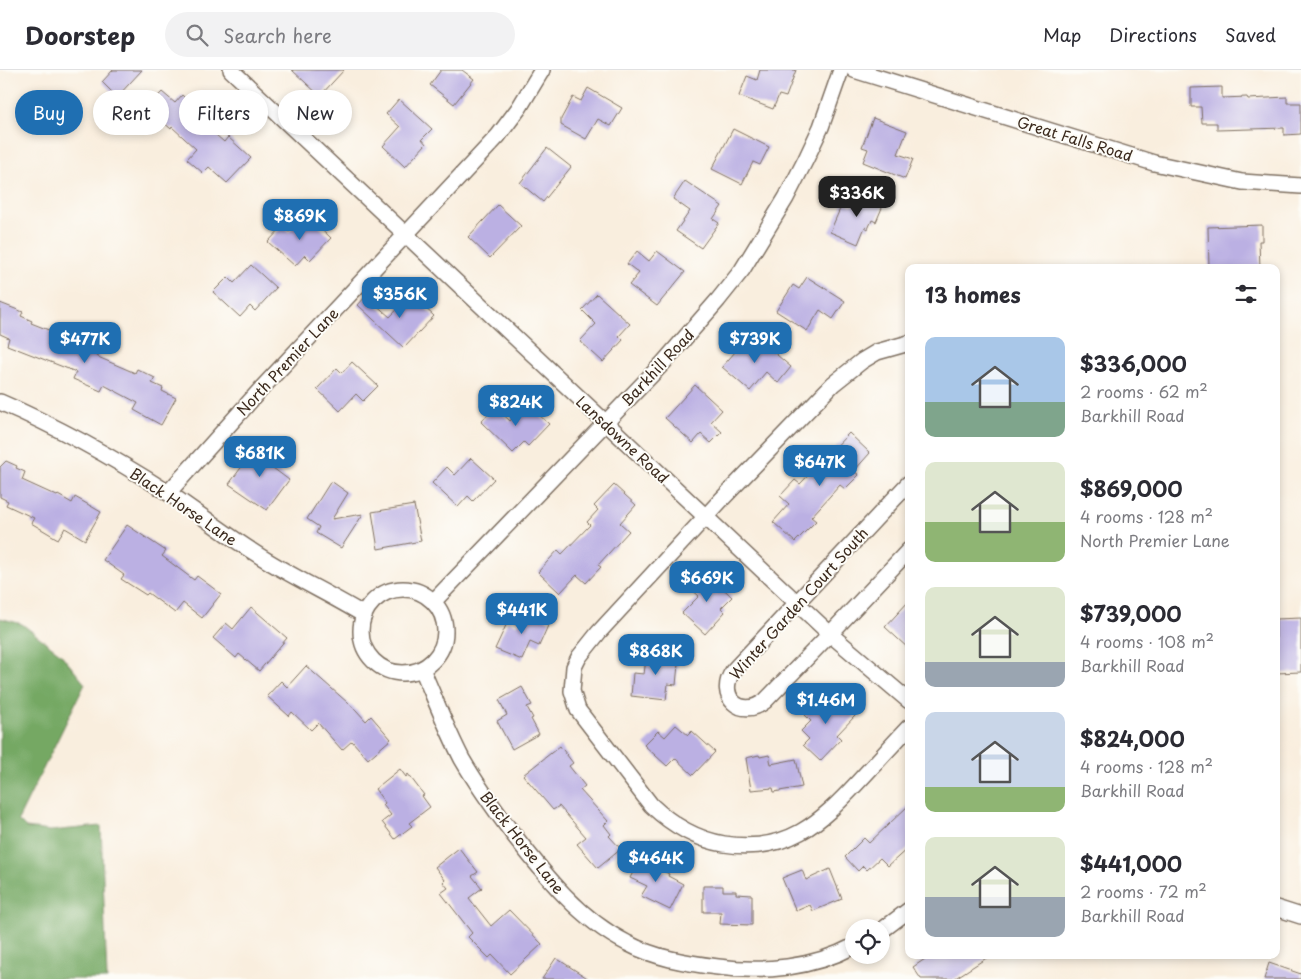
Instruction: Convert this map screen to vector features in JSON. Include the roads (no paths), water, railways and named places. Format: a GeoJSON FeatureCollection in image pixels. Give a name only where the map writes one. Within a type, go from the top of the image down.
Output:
{"type":"FeatureCollection","features":[{"type":"Feature","properties":{"kind":"street","name":"Lansdowne Road"},"geometry":{"type":"LineString","coordinates":[[231,70],[830,634],[905,698]]}},
{"type":"Feature","properties":{"kind":"street","name":"North Premier Lane"},"geometry":{"type":"LineString","coordinates":[[168,493],[235,417],[498,136],[519,108],[542,70]]}},
{"type":"Feature","properties":{"kind":"street","name":"Barkhill Road"},"geometry":{"type":"LineString","coordinates":[[434,601],[664,362],[742,270],[762,240],[806,159],[821,127],[841,70]]}},
{"type":"Feature","properties":{"kind":"street","name":"Great Falls Road"},"geometry":{"type":"LineString","coordinates":[[854,70],[1154,163],[1242,182],[1301,186]]}},
{"type":"Feature","properties":{"kind":"street"},"geometry":{"type":"LineString","coordinates":[[1301,186],[1301,196]]}},
{"type":"Feature","properties":{"kind":"street"},"geometry":{"type":"LineString","coordinates":[[905,343],[877,352],[848,370],[722,499],[599,632],[579,657],[574,667],[572,691],[578,710],[651,805],[662,816],[681,829],[714,842],[750,846],[765,845],[781,841],[806,829],[828,814],[905,731]]}},
{"type":"Feature","properties":{"kind":"street","name":"Black Horse Lane"},"geometry":{"type":"LineString","coordinates":[[0,402],[115,460],[168,493],[256,554],[364,615]]}},
{"type":"Feature","properties":{"kind":"street","name":"Winter Garden Court South"},"geometry":{"type":"LineString","coordinates":[[905,487],[796,602],[729,677],[726,687],[733,702],[740,707],[759,706],[905,554]]}},
{"type":"Feature","properties":{"kind":"street"},"geometry":{"type":"LineString","coordinates":[[398,588],[416,590],[434,601],[443,615],[446,626],[446,637],[438,656],[422,669],[403,673],[392,671],[378,664],[370,657],[363,644],[361,625],[364,615],[375,599],[389,590],[398,588]]}},
{"type":"Feature","properties":{"kind":"street","name":"Black Horse Lane"},"geometry":{"type":"LineString","coordinates":[[422,669],[462,758],[488,801],[544,874],[566,898],[594,922],[626,943],[653,954],[684,963],[728,968],[785,968],[845,950]]}},
{"type":"Feature","properties":{"kind":"street"},"geometry":{"type":"LineString","coordinates":[[1280,909],[1301,916]]}},
{"type":"Feature","properties":{"kind":"street"},"geometry":{"type":"LineString","coordinates":[[890,924],[905,913]]}}]}
